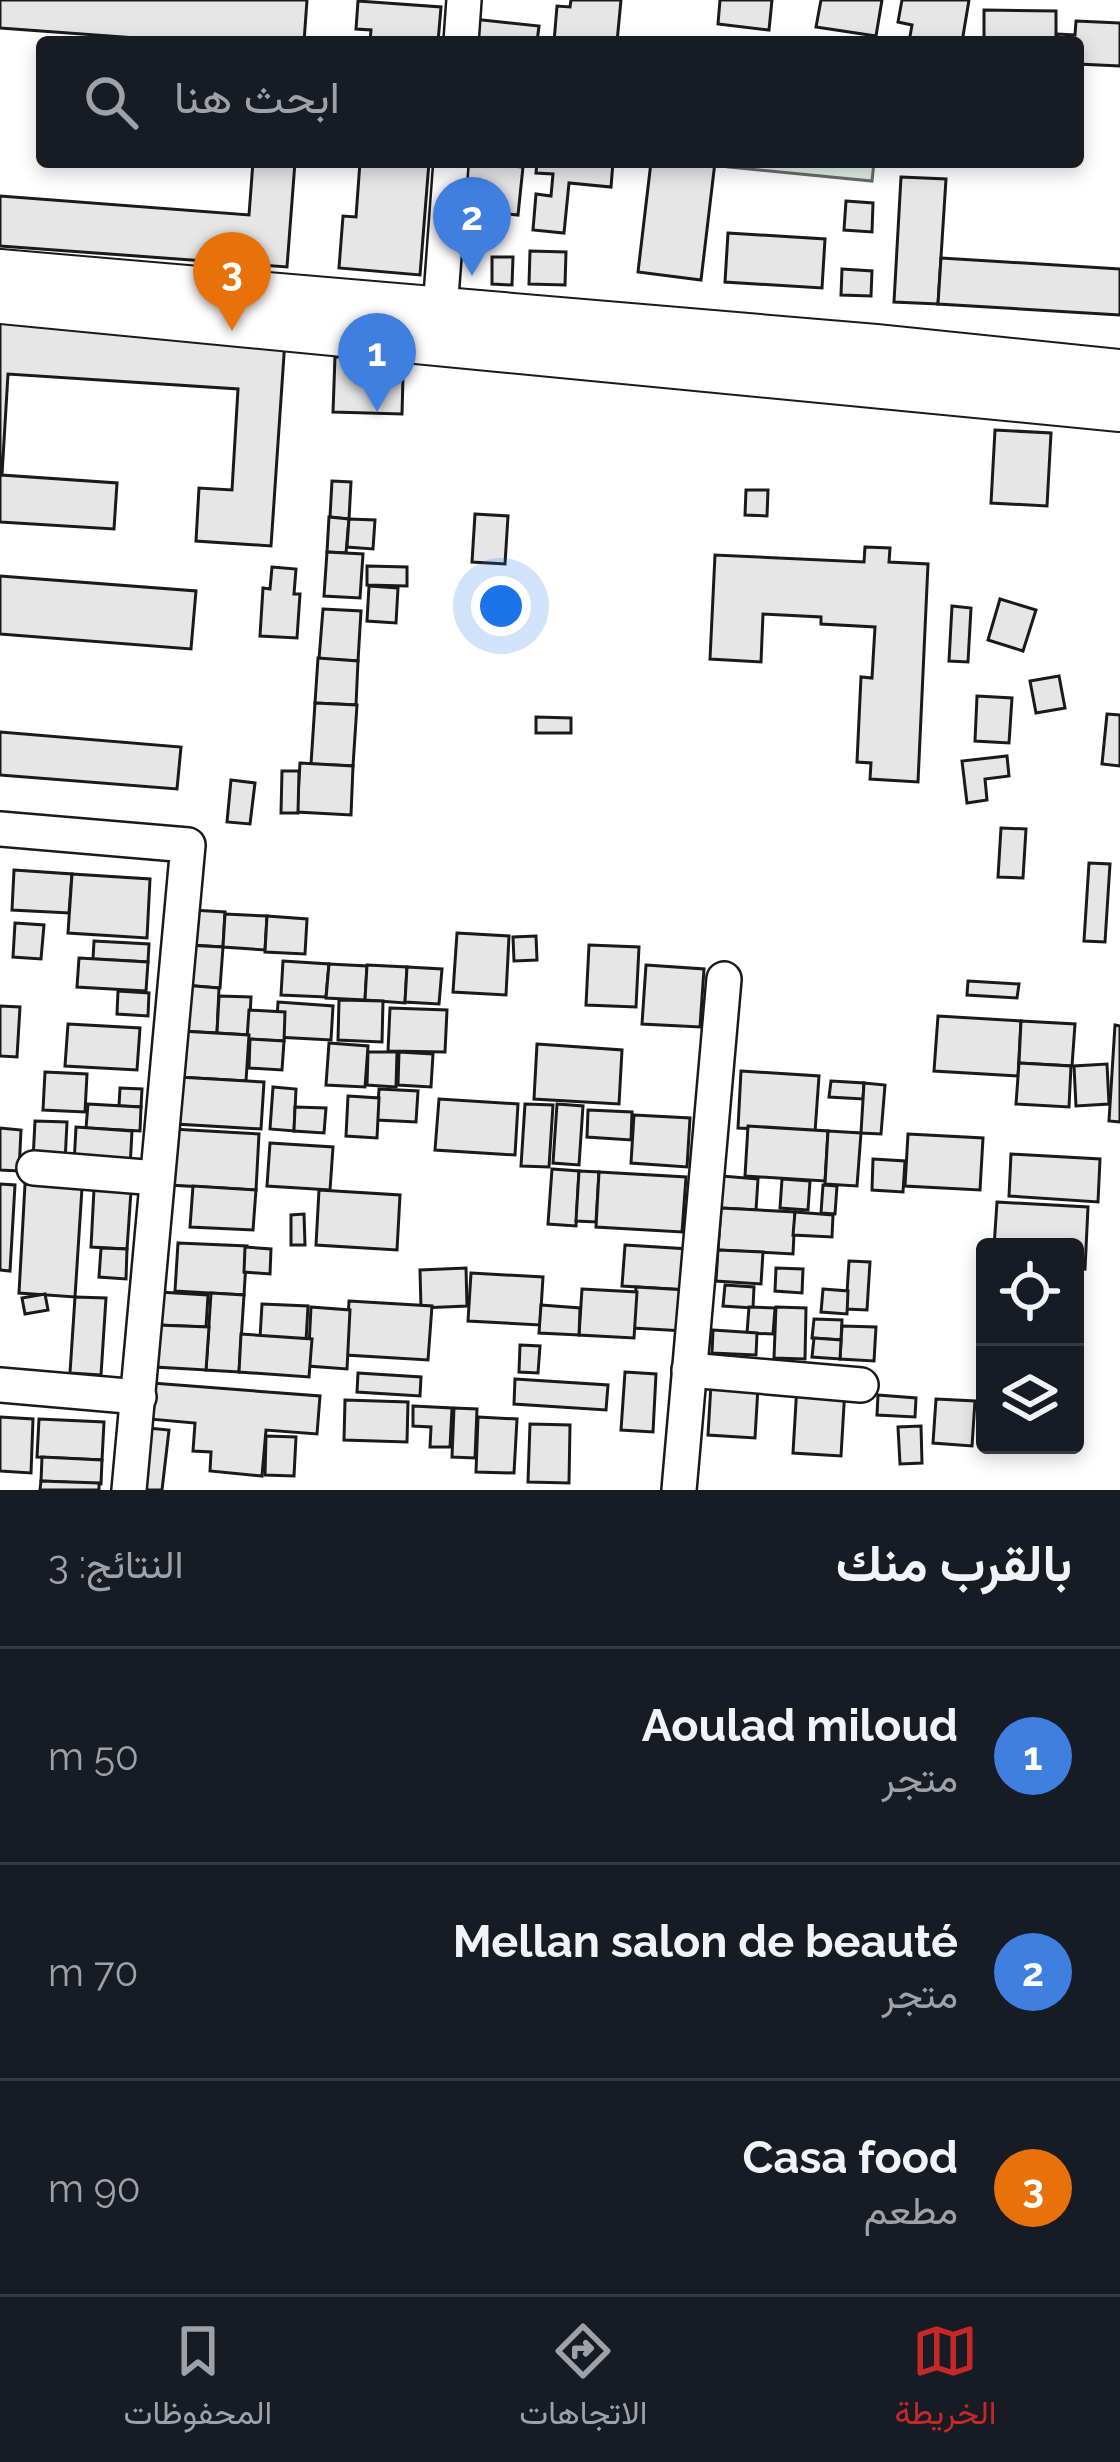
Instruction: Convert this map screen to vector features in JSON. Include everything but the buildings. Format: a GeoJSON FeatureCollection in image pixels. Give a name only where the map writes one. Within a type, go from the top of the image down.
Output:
{"type":"FeatureCollection","features":[{"type":"Feature","properties":{"kind":"main road"},"geometry":{"type":"LineString","coordinates":[[0,272],[1120,371]]}},
{"type":"Feature","properties":{"kind":"main road"},"geometry":{"type":"LineString","coordinates":[[0,302],[1120,410]]}},
{"type":"Feature","properties":{"kind":"street"},"geometry":{"type":"LineString","coordinates":[[461,36],[464,0]]}},
{"type":"Feature","properties":{"kind":"street"},"geometry":{"type":"LineString","coordinates":[[440,310],[452,168]]}},
{"type":"Feature","properties":{"kind":"street"},"geometry":{"type":"LineString","coordinates":[[0,829],[188,845],[129,1490]]}},
{"type":"Feature","properties":{"kind":"street"},"geometry":{"type":"LineString","coordinates":[[679,1490],[724,979]]}},
{"type":"Feature","properties":{"kind":"street"},"geometry":{"type":"LineString","coordinates":[[34,1168],[157,1178]]}},
{"type":"Feature","properties":{"kind":"street"},"geometry":{"type":"LineString","coordinates":[[689,1370],[860,1385]]}},
{"type":"Feature","properties":{"kind":"street"},"geometry":{"type":"LineString","coordinates":[[0,1385],[139,1397]]}},
{"type":"Feature","properties":{"kind":"green space"},"geometry":{"type":"Polygon","coordinates":[[[738,168],[873,168],[872,181],[738,168]]]}},
{"type":"Feature","properties":{"kind":"place","name":"Mellan salon de beauté"},"geometry":{"type":"Point","coordinates":[472,276]}},
{"type":"Feature","properties":{"kind":"place","name":"Casa food"},"geometry":{"type":"Point","coordinates":[232,331]}},
{"type":"Feature","properties":{"kind":"place","name":"Aoulad miloud"},"geometry":{"type":"Point","coordinates":[377,412]}}]}
